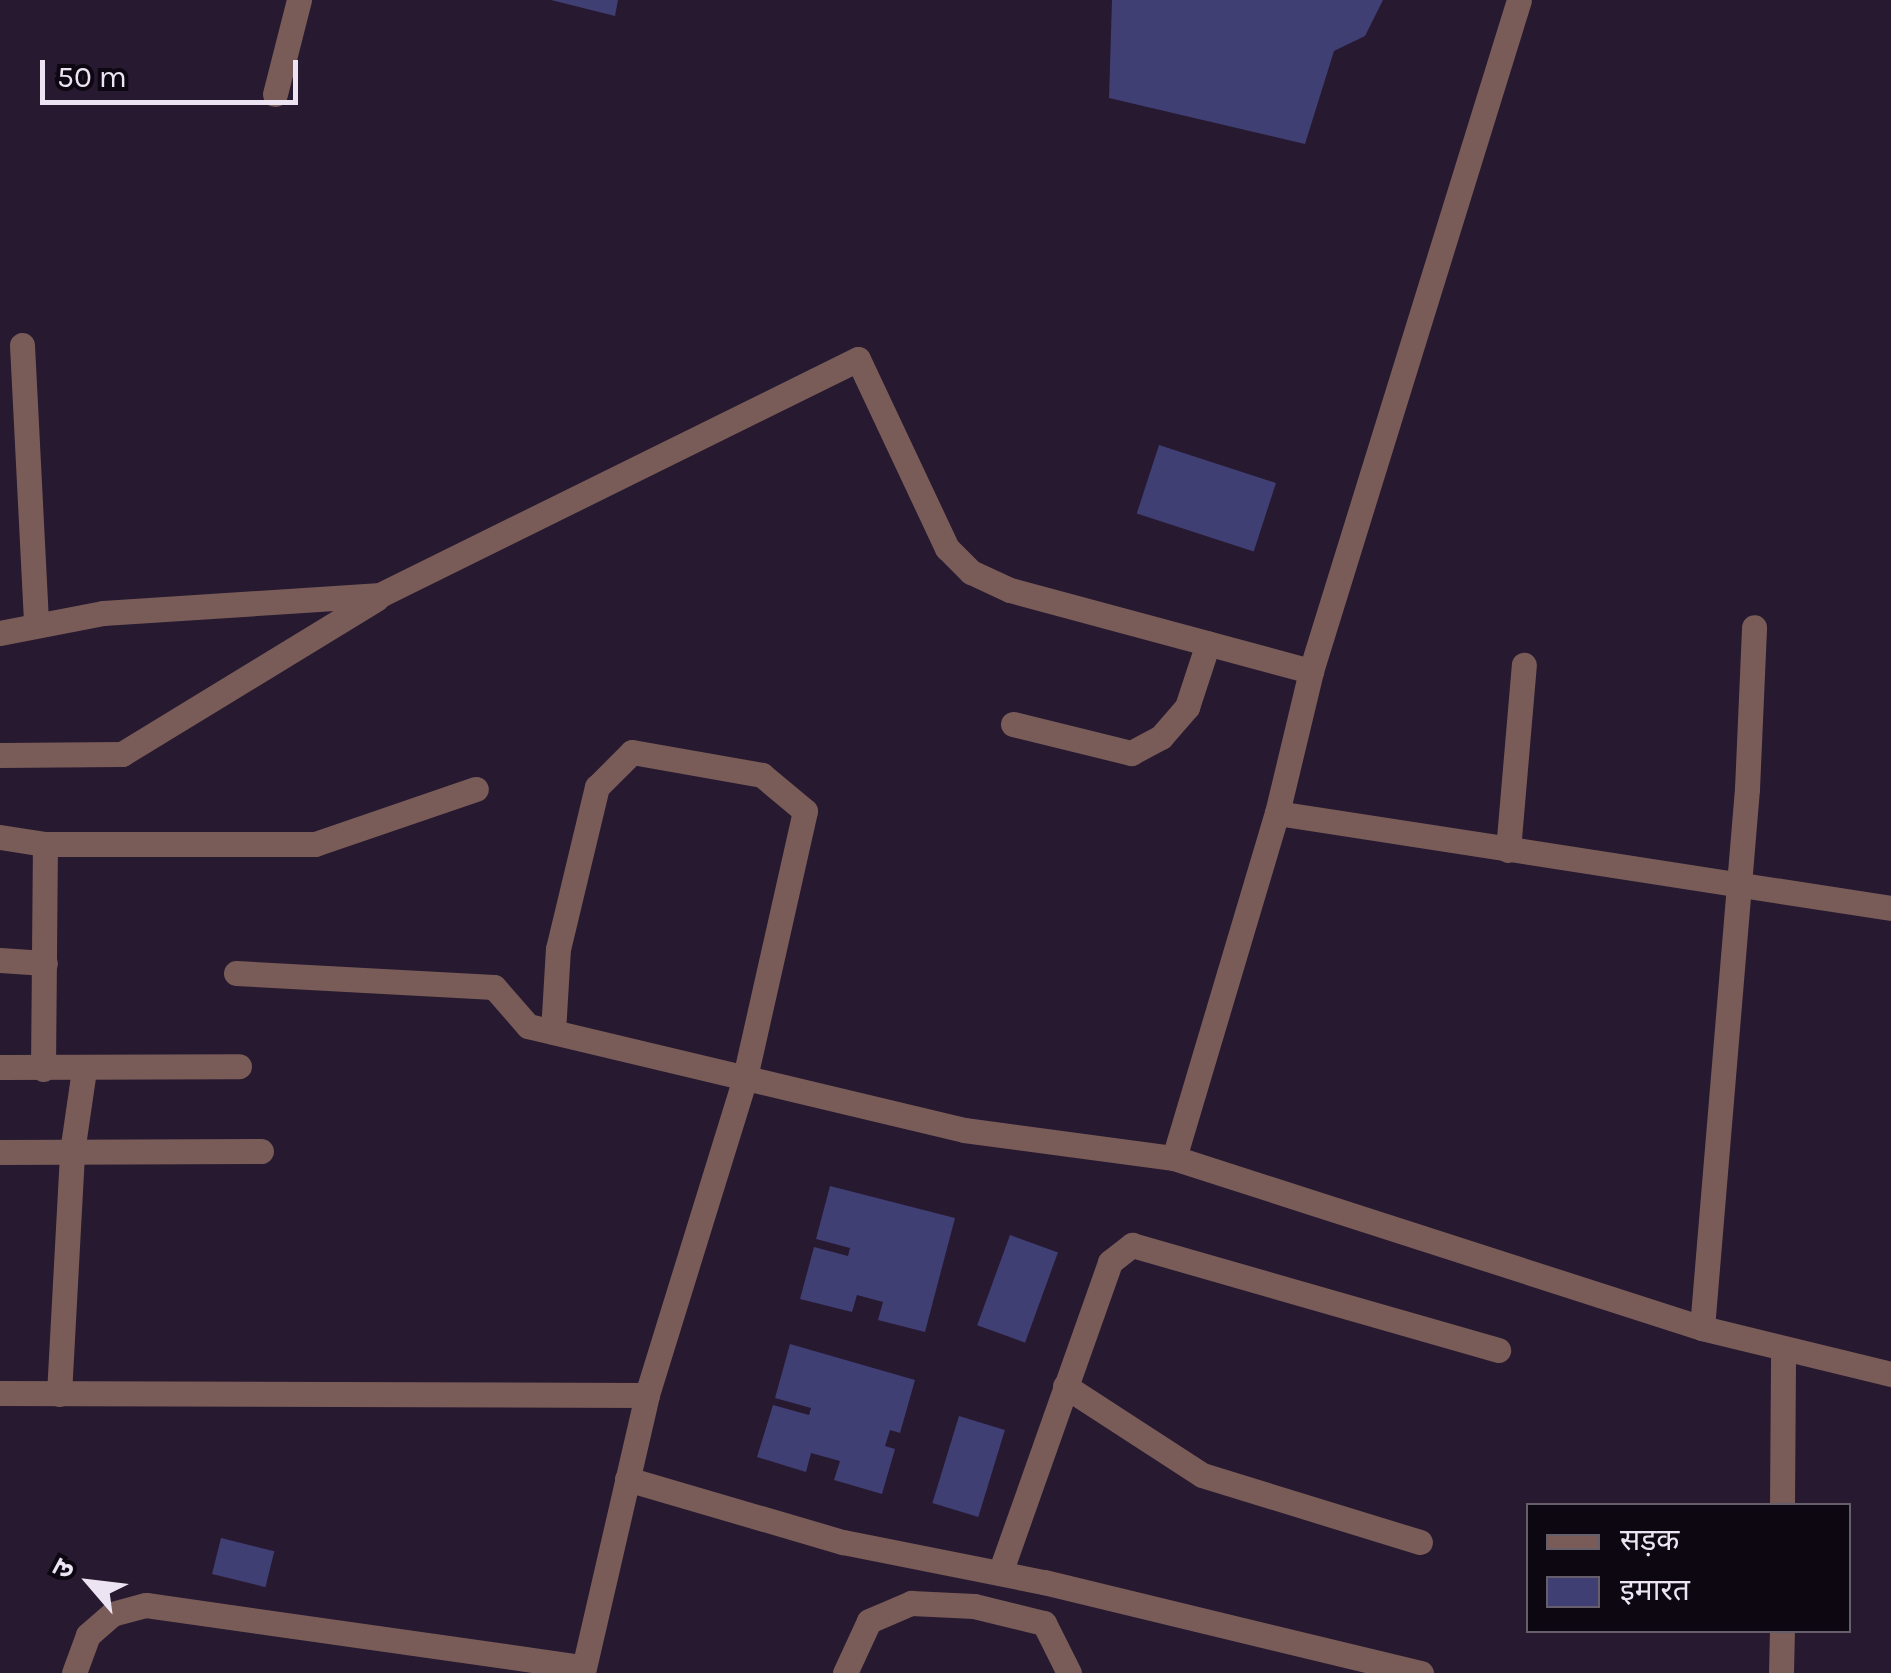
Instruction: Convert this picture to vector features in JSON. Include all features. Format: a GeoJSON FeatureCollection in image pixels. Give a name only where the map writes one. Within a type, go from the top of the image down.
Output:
{"type":"FeatureCollection","features":[{"type":"Feature","properties":{"kind":"street"},"geometry":{"type":"LineString","coordinates":[[274,94],[299,0]]}},
{"type":"Feature","properties":{"kind":"street"},"geometry":{"type":"LineString","coordinates":[[1174,1158],[1277,813],[1311,670],[1519,0]]}},
{"type":"Feature","properties":{"kind":"street"},"geometry":{"type":"LineString","coordinates":[[22,345],[36,626]]}},
{"type":"Feature","properties":{"kind":"street"},"geometry":{"type":"LineString","coordinates":[[0,755],[122,754],[394,588],[858,359],[946,548],[970,572],[1010,590],[1311,670]]}},
{"type":"Feature","properties":{"kind":"street"},"geometry":{"type":"LineString","coordinates":[[0,632],[103,612],[270,606],[394,588]]}},
{"type":"Feature","properties":{"kind":"street"},"geometry":{"type":"LineString","coordinates":[[1702,1328],[1754,627]]}},
{"type":"Feature","properties":{"kind":"street"},"geometry":{"type":"LineString","coordinates":[[1013,724],[1131,754],[1162,737],[1187,707],[1208,643]]}},
{"type":"Feature","properties":{"kind":"street"},"geometry":{"type":"LineString","coordinates":[[1508,850],[1524,665]]}},
{"type":"Feature","properties":{"kind":"street"},"geometry":{"type":"LineString","coordinates":[[74,1673],[88,1635],[112,1614],[146,1606],[584,1670],[647,1395],[746,1078],[804,811],[762,775],[632,752],[598,787],[558,949],[553,1032]]}},
{"type":"Feature","properties":{"kind":"street"},"geometry":{"type":"LineString","coordinates":[[0,837],[45,844],[315,844],[476,788]]}},
{"type":"Feature","properties":{"kind":"street"},"geometry":{"type":"LineString","coordinates":[[1277,813],[1508,850],[1738,880],[1891,908]]}},
{"type":"Feature","properties":{"kind":"street"},"geometry":{"type":"LineString","coordinates":[[44,1069],[45,844]]}},
{"type":"Feature","properties":{"kind":"street"},"geometry":{"type":"LineString","coordinates":[[0,960],[44,963]]}},
{"type":"Feature","properties":{"kind":"street"},"geometry":{"type":"LineString","coordinates":[[236,973],[494,988],[528,1026],[964,1130],[1174,1158],[1702,1328],[1891,1374]]}},
{"type":"Feature","properties":{"kind":"street"},"geometry":{"type":"LineString","coordinates":[[0,1067],[84,1070],[239,1066]]}},
{"type":"Feature","properties":{"kind":"street"},"geometry":{"type":"LineString","coordinates":[[60,1394],[72,1152],[84,1070]]}},
{"type":"Feature","properties":{"kind":"street"},"geometry":{"type":"LineString","coordinates":[[0,1152],[262,1152]]}},
{"type":"Feature","properties":{"kind":"street"},"geometry":{"type":"LineString","coordinates":[[1000,1574],[1110,1262],[1132,1245],[1498,1350]]}},
{"type":"Feature","properties":{"kind":"street"},"geometry":{"type":"LineString","coordinates":[[1782,1503],[1783,1350]]}},
{"type":"Feature","properties":{"kind":"street"},"geometry":{"type":"LineString","coordinates":[[1066,1386],[1202,1475],[1420,1542]]}},
{"type":"Feature","properties":{"kind":"street"},"geometry":{"type":"LineString","coordinates":[[0,1393],[647,1395]]}},
{"type":"Feature","properties":{"kind":"street"},"geometry":{"type":"LineString","coordinates":[[626,1479],[843,1542],[1000,1574],[1421,1673]]}},
{"type":"Feature","properties":{"kind":"street"},"geometry":{"type":"LineString","coordinates":[[845,1673],[870,1621],[912,1603],[974,1606],[1044,1623],[1069,1673]]}},
{"type":"Feature","properties":{"kind":"street"},"geometry":{"type":"LineString","coordinates":[[1781,1673],[1782,1633]]}},
{"type":"Feature","properties":{"kind":"building"},"geometry":{"type":"Polygon","coordinates":[[[551,0],[618,0],[615,16],[551,0]]]}},
{"type":"Feature","properties":{"kind":"building"},"geometry":{"type":"Polygon","coordinates":[[[1112,0],[1383,0],[1365,36],[1334,51],[1305,144],[1109,98],[1112,0]]]}},
{"type":"Feature","properties":{"kind":"building"},"geometry":{"type":"Polygon","coordinates":[[[1159,445],[1276,483],[1254,551],[1137,513],[1159,445]]]}},
{"type":"Feature","properties":{"kind":"building"},"geometry":{"type":"Polygon","coordinates":[[[830,1186],[955,1218],[925,1332],[878,1320],[883,1302],[857,1295],[852,1312],[800,1299],[814,1247],[848,1256],[850,1248],[816,1239],[830,1186]]]}},
{"type":"Feature","properties":{"kind":"building"},"geometry":{"type":"Polygon","coordinates":[[[1010,1235],[1058,1252],[1025,1343],[977,1325],[1010,1235]]]}},
{"type":"Feature","properties":{"kind":"building"},"geometry":{"type":"Polygon","coordinates":[[[790,1344],[915,1380],[900,1433],[890,1430],[885,1446],[895,1449],[882,1494],[834,1480],[840,1461],[811,1453],[806,1472],[757,1457],[773,1405],[809,1415],[811,1408],[775,1398],[790,1344]]]}},
{"type":"Feature","properties":{"kind":"building"},"geometry":{"type":"Polygon","coordinates":[[[959,1416],[1005,1430],[978,1517],[932,1503],[959,1416]]]}},
{"type":"Feature","properties":{"kind":"building"},"geometry":{"type":"Polygon","coordinates":[[[221,1538],[274,1551],[265,1587],[212,1574],[221,1538]]]}}]}
